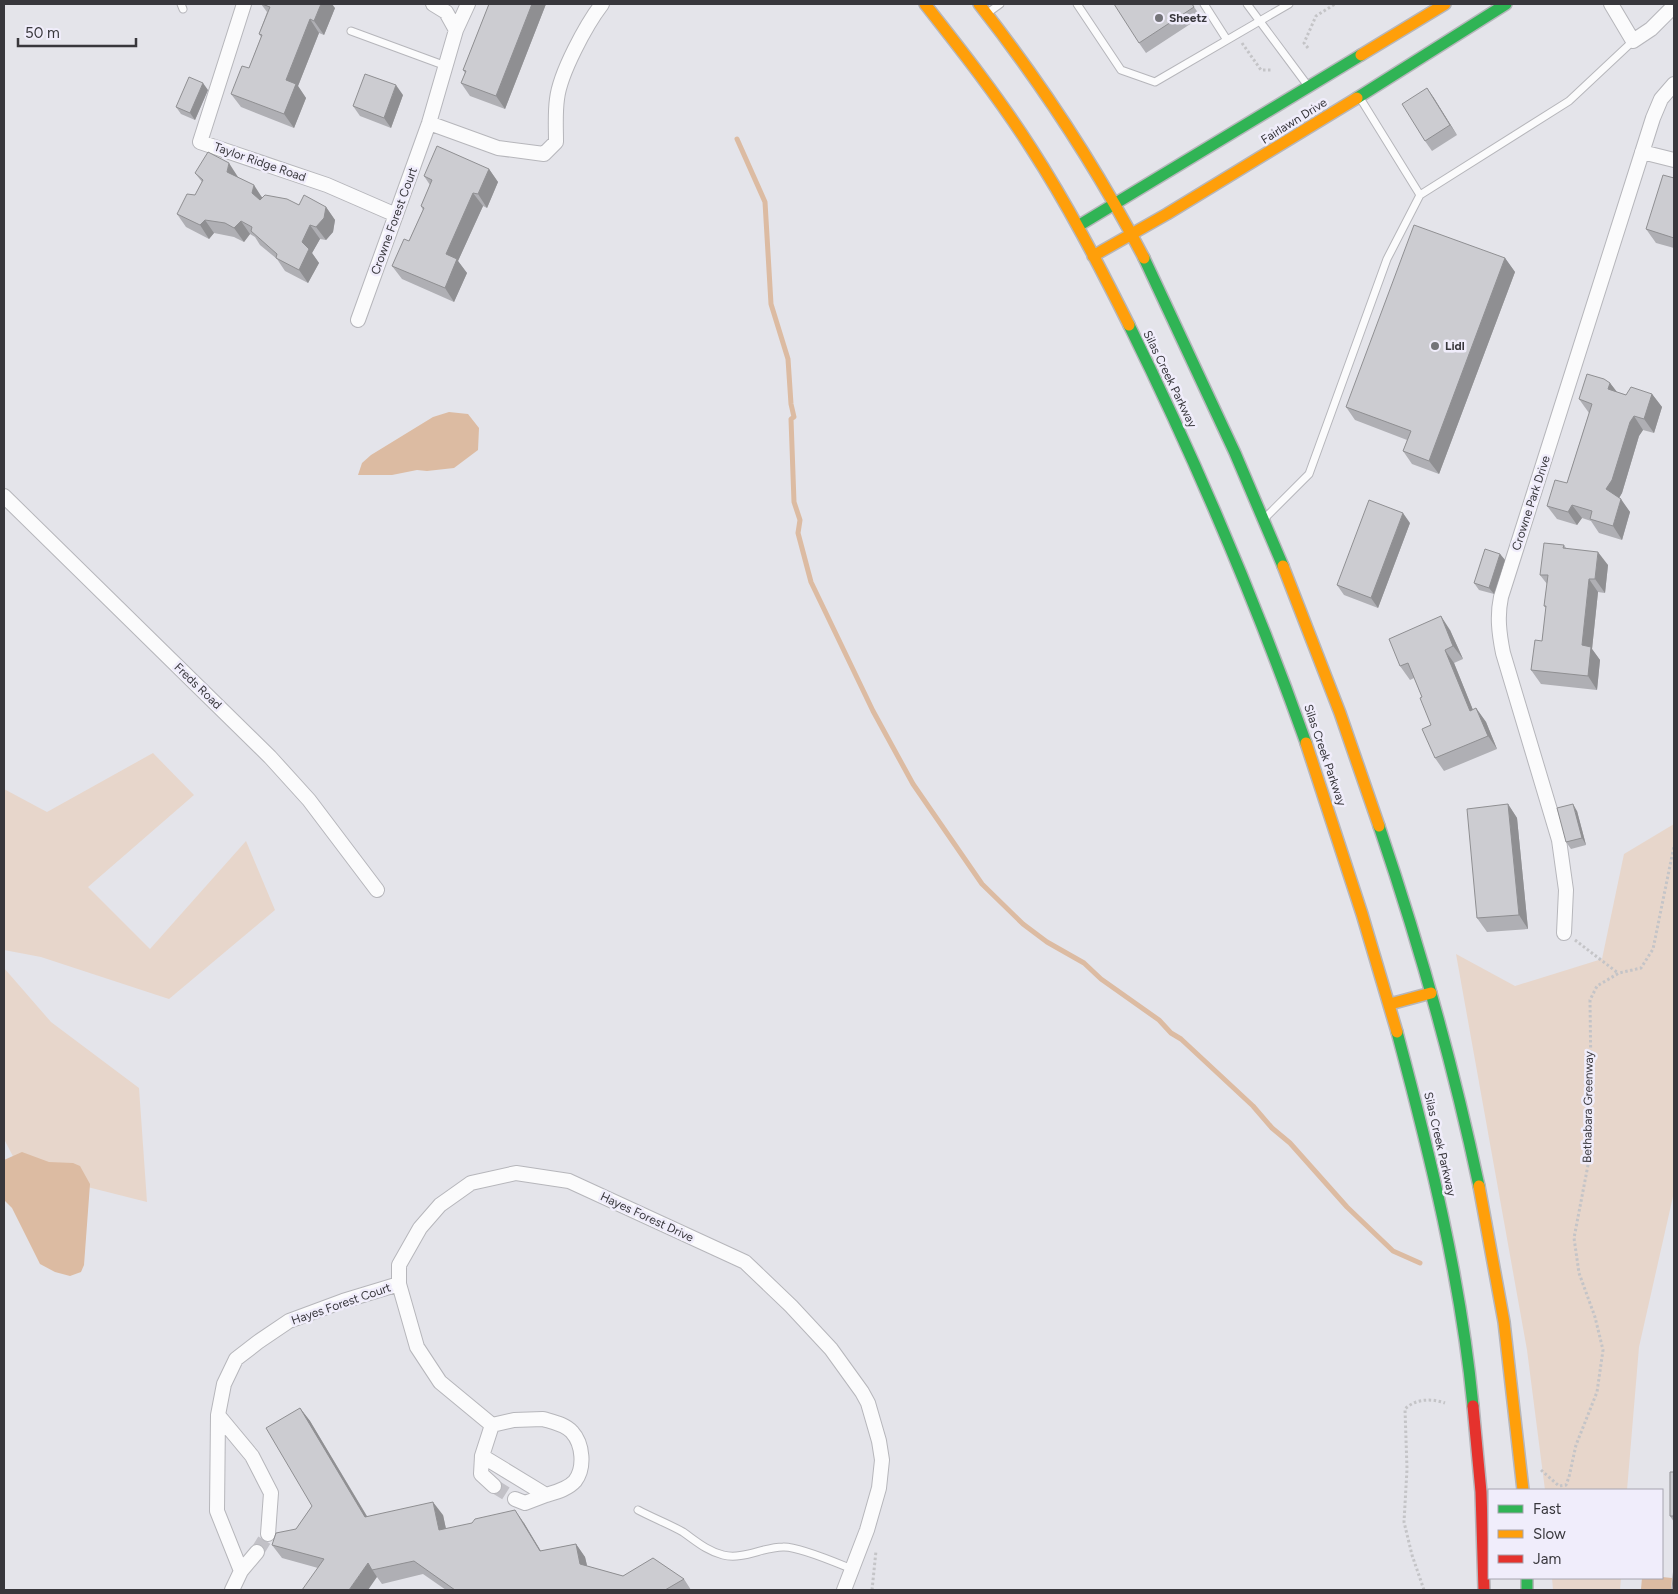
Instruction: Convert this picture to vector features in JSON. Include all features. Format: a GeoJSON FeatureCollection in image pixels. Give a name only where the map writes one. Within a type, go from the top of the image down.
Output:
{"type":"FeatureCollection","features":[{"type":"Feature","properties":{"kind":"main road","name":"Silas Creek Parkway"},"geometry":{"type":"LineString","coordinates":[[925,4],[970,61],[1032,151],[1078,226],[1158,382],[1205,486],[1300,724],[1344,854],[1390,1004],[1423,1124],[1452,1261],[1473,1400],[1484,1540],[1484,1590]]}},
{"type":"Feature","properties":{"kind":"main road"},"geometry":{"type":"LineString","coordinates":[[980,4],[1041,87],[1132,236],[1175,324],[1264,519],[1312,636],[1348,733],[1406,906],[1463,1114],[1484,1204],[1500,1290],[1513,1383],[1523,1489]]}},
{"type":"Feature","properties":{"kind":"main road","name":"Fairlawn Drive"},"geometry":{"type":"LineString","coordinates":[[1078,226],[1445,4]]}},
{"type":"Feature","properties":{"kind":"main road","name":"Fairlawn Drive"},"geometry":{"type":"LineString","coordinates":[[1093,256],[1132,236],[1359,97],[1506,4]]}},
{"type":"Feature","properties":{"kind":"main road"},"geometry":{"type":"LineString","coordinates":[[1390,1004],[1431,993]]}},
{"type":"Feature","properties":{"kind":"street","name":"Taylor Ridge Road"},"geometry":{"type":"LineString","coordinates":[[244,4],[200,142],[327,185],[396,215]]}},
{"type":"Feature","properties":{"kind":"street"},"geometry":{"type":"LineString","coordinates":[[433,4],[446,12],[456,30]]}},
{"type":"Feature","properties":{"kind":"street","name":"Crowne Forest Court"},"geometry":{"type":"LineString","coordinates":[[358,320],[429,123],[456,30],[468,4]]}},
{"type":"Feature","properties":{"kind":"street"},"geometry":{"type":"LineString","coordinates":[[429,123],[498,148],[544,154],[556,142],[557,98],[567,69],[582,36],[602,4]]}},
{"type":"Feature","properties":{"kind":"street"},"geometry":{"type":"LineString","coordinates":[[1611,4],[1633,41],[1651,29],[1674,6]]}},
{"type":"Feature","properties":{"kind":"street","name":"Crowne Park Drive"},"geometry":{"type":"LineString","coordinates":[[1564,933],[1566,890],[1559,840],[1503,653],[1498,632],[1498,611],[1653,118],[1661,100],[1674,84]]}},
{"type":"Feature","properties":{"kind":"street"},"geometry":{"type":"LineString","coordinates":[[1642,152],[1674,160]]}},
{"type":"Feature","properties":{"kind":"street","name":"Freds Road"},"geometry":{"type":"LineString","coordinates":[[4,496],[270,757],[308,800],[377,890]]}},
{"type":"Feature","properties":{"kind":"street","name":"Hayes Forest Drive"},"geometry":{"type":"LineString","coordinates":[[492,1425],[440,1382],[417,1347],[399,1284],[399,1264],[420,1228],[440,1205],[471,1183],[516,1173],[569,1180],[746,1262],[791,1306],[830,1350],[862,1392],[875,1423],[882,1460],[879,1488],[867,1530],[844,1590]]}},
{"type":"Feature","properties":{"kind":"street","name":"Hayes Forest Court"},"geometry":{"type":"LineString","coordinates":[[241,1571],[217,1511],[218,1415],[224,1384],[236,1360],[289,1321],[343,1301],[399,1284]]}},
{"type":"Feature","properties":{"kind":"street"},"geometry":{"type":"LineString","coordinates":[[218,1415],[252,1456],[271,1493],[268,1534]]}},
{"type":"Feature","properties":{"kind":"street"},"geometry":{"type":"LineString","coordinates":[[494,1486],[481,1474],[482,1456],[492,1425],[514,1420],[543,1419],[560,1424],[572,1432],[578,1442],[581,1457],[580,1470],[574,1482],[563,1489],[525,1503],[515,1499]]}},
{"type":"Feature","properties":{"kind":"street"},"geometry":{"type":"LineString","coordinates":[[482,1456],[546,1495]]}},
{"type":"Feature","properties":{"kind":"street"},"geometry":{"type":"LineString","coordinates":[[232,1590],[241,1571],[257,1552]]}},
{"type":"Feature","properties":{"kind":"lane"},"geometry":{"type":"LineString","coordinates":[[987,14],[1000,4]]}},
{"type":"Feature","properties":{"kind":"lane"},"geometry":{"type":"LineString","coordinates":[[1077,4],[1121,70],[1156,82],[1289,4]]}},
{"type":"Feature","properties":{"kind":"lane"},"geometry":{"type":"LineString","coordinates":[[1204,4],[1227,40]]}},
{"type":"Feature","properties":{"kind":"lane"},"geometry":{"type":"LineString","coordinates":[[1247,4],[1309,87]]}},
{"type":"Feature","properties":{"kind":"lane"},"geometry":{"type":"LineString","coordinates":[[351,31],[446,66]]}},
{"type":"Feature","properties":{"kind":"lane"},"geometry":{"type":"LineString","coordinates":[[1264,519],[1309,474],[1388,259],[1420,195],[1569,101],[1633,41]]}},
{"type":"Feature","properties":{"kind":"lane"},"geometry":{"type":"LineString","coordinates":[[1359,97],[1420,195]]}},
{"type":"Feature","properties":{"kind":"lane"},"geometry":{"type":"LineString","coordinates":[[638,1510],[682,1532],[700,1546],[723,1555],[739,1557],[765,1549],[785,1546],[852,1569]]}},
{"type":"Feature","properties":{"kind":"path"},"geometry":{"type":"LineString","coordinates":[[1308,48],[1304,43],[1316,16],[1335,4]]}},
{"type":"Feature","properties":{"kind":"path"},"geometry":{"type":"LineString","coordinates":[[1242,43],[1261,70],[1272,70]]}},
{"type":"Feature","properties":{"kind":"path","name":"Bethabara Greenway"},"geometry":{"type":"LineString","coordinates":[[1541,1470],[1560,1486],[1566,1484],[1576,1445],[1597,1392],[1603,1350],[1595,1317],[1579,1273],[1574,1238],[1588,1165],[1591,1079],[1590,1000],[1597,986],[1619,973],[1641,968],[1653,949],[1674,846]]}},
{"type":"Feature","properties":{"kind":"path"},"geometry":{"type":"LineString","coordinates":[[1564,933],[1589,949],[1619,973]]}},
{"type":"Feature","properties":{"kind":"path"},"geometry":{"type":"LineString","coordinates":[[1424,1590],[1404,1522],[1407,1469],[1405,1409],[1412,1402],[1426,1400],[1444,1403]]}},
{"type":"Feature","properties":{"kind":"path"},"geometry":{"type":"LineString","coordinates":[[872,1590],[876,1547]]}},
{"type":"Feature","properties":{"kind":"shaded area"},"geometry":{"type":"Polygon","coordinates":[[[449,412],[468,414],[479,428],[478,450],[454,468],[427,471],[417,470],[392,475],[358,475],[362,463],[371,455],[433,417],[449,412]]]}},
{"type":"Feature","properties":{"kind":"shaded area"},"geometry":{"type":"Polygon","coordinates":[[[153,753],[194,795],[88,887],[150,949],[246,841],[275,910],[169,999],[41,957],[4,950],[4,789],[47,812],[153,753]]]}},
{"type":"Feature","properties":{"kind":"shaded area"},"geometry":{"type":"Polygon","coordinates":[[[1674,824],[1674,1192],[1639,1347],[1627,1489],[1545,1489],[1527,1350],[1456,954],[1515,986],[1602,959],[1624,854],[1674,824]]]}},
{"type":"Feature","properties":{"kind":"shaded area"},"geometry":{"type":"Polygon","coordinates":[[[4,968],[51,1022],[139,1088],[147,1202],[20,1170],[4,1139],[4,968]]]}},
{"type":"Feature","properties":{"kind":"shaded area"},"geometry":{"type":"Polygon","coordinates":[[[22,1152],[49,1162],[73,1163],[80,1166],[90,1184],[84,1265],[81,1272],[70,1276],[55,1272],[40,1264],[12,1208],[4,1200],[4,1160],[22,1152]]]}},
{"type":"Feature","properties":{"kind":"shaded area"},"geometry":{"type":"Polygon","coordinates":[[[1672,1578],[1671,1590],[1641,1589],[1642,1579],[1672,1578]]]}},
{"type":"Feature","properties":{"kind":"shaded area"},"geometry":{"type":"Polygon","coordinates":[[[1552,1579],[1621,1579],[1620,1590],[1553,1590],[1552,1579]]]}},
{"type":"Feature","properties":{"kind":"building"},"geometry":{"type":"Polygon","coordinates":[[[262,4],[321,4],[314,21],[310,19],[286,80],[296,84],[284,114],[231,94],[242,66],[249,68],[262,35],[259,34],[270,7],[262,4]]]}},
{"type":"Feature","properties":{"kind":"building"},"geometry":{"type":"Polygon","coordinates":[[[489,4],[532,4],[496,96],[461,83],[466,71],[463,70],[489,4]]]}},
{"type":"Feature","properties":{"kind":"building"},"geometry":{"type":"Polygon","coordinates":[[[1114,4],[1192,4],[1194,7],[1139,43],[1114,4]]]}},
{"type":"Feature","properties":{"kind":"building"},"geometry":{"type":"Polygon","coordinates":[[[365,74],[396,85],[384,118],[353,106],[365,74]]]}},
{"type":"Feature","properties":{"kind":"building"},"geometry":{"type":"Polygon","coordinates":[[[189,77],[203,83],[190,113],[176,107],[189,77]]]}},
{"type":"Feature","properties":{"kind":"building"},"geometry":{"type":"Polygon","coordinates":[[[1427,88],[1450,125],[1425,141],[1402,104],[1427,88]]]}},
{"type":"Feature","properties":{"kind":"building"},"geometry":{"type":"Polygon","coordinates":[[[437,146],[489,169],[478,194],[473,193],[446,254],[457,259],[445,288],[392,266],[404,239],[409,241],[424,208],[421,206],[432,180],[424,176],[437,146]]]}},
{"type":"Feature","properties":{"kind":"building"},"geometry":{"type":"Polygon","coordinates":[[[208,152],[229,163],[227,172],[254,185],[252,193],[260,200],[265,195],[287,199],[299,205],[304,195],[326,207],[324,218],[316,227],[310,225],[302,242],[309,249],[299,270],[276,258],[277,254],[251,231],[252,227],[241,221],[234,228],[225,223],[205,220],[200,225],[177,214],[187,194],[195,195],[203,180],[195,173],[208,152]]]}},
{"type":"Feature","properties":{"kind":"building"},"geometry":{"type":"Polygon","coordinates":[[[1663,175],[1674,178],[1674,238],[1646,229],[1663,175]]]}},
{"type":"Feature","properties":{"kind":"building","name":"Lidl"},"geometry":{"type":"Polygon","coordinates":[[[1414,225],[1505,258],[1429,461],[1403,451],[1411,431],[1346,407],[1414,225]]]}},
{"type":"Feature","properties":{"kind":"building"},"geometry":{"type":"Polygon","coordinates":[[[1587,374],[1604,379],[1610,383],[1608,389],[1626,395],[1631,387],[1652,394],[1644,419],[1634,416],[1630,422],[1612,480],[1606,489],[1621,499],[1613,526],[1590,519],[1592,511],[1572,505],[1568,512],[1547,506],[1555,480],[1567,483],[1592,404],[1579,399],[1587,374]]]}},
{"type":"Feature","properties":{"kind":"building"},"geometry":{"type":"Polygon","coordinates":[[[1369,500],[1403,513],[1371,598],[1337,585],[1369,500]]]}},
{"type":"Feature","properties":{"kind":"building"},"geometry":{"type":"Polygon","coordinates":[[[1544,543],[1564,545],[1563,548],[1598,552],[1595,579],[1589,579],[1582,645],[1591,647],[1588,676],[1531,670],[1535,640],[1542,641],[1546,606],[1544,606],[1548,575],[1540,575],[1544,543]]]}},
{"type":"Feature","properties":{"kind":"building"},"geometry":{"type":"Polygon","coordinates":[[[1485,549],[1500,554],[1489,588],[1474,583],[1485,549]]]}},
{"type":"Feature","properties":{"kind":"building"},"geometry":{"type":"Polygon","coordinates":[[[1441,616],[1453,646],[1445,650],[1470,711],[1476,708],[1488,736],[1435,758],[1422,729],[1431,725],[1420,698],[1422,697],[1408,663],[1400,666],[1389,639],[1441,616]]]}},
{"type":"Feature","properties":{"kind":"building"},"geometry":{"type":"Polygon","coordinates":[[[1508,804],[1519,915],[1477,918],[1467,809],[1508,804]]]}},
{"type":"Feature","properties":{"kind":"building"},"geometry":{"type":"Polygon","coordinates":[[[1573,804],[1582,838],[1566,842],[1557,808],[1573,804]]]}},
{"type":"Feature","properties":{"kind":"building"},"geometry":{"type":"Polygon","coordinates":[[[300,1408],[365,1517],[433,1502],[439,1530],[472,1523],[475,1519],[515,1510],[540,1551],[576,1544],[580,1564],[623,1576],[653,1558],[684,1579],[665,1590],[455,1590],[414,1561],[372,1570],[368,1563],[349,1590],[302,1590],[324,1559],[272,1545],[276,1533],[296,1529],[312,1506],[266,1428],[300,1408]]]}},
{"type":"Feature","properties":{"kind":"building"},"geometry":{"type":"Polygon","coordinates":[[[1670,1472],[1674,1472],[1674,1516],[1670,1516],[1670,1472]]]}},
{"type":"Feature","properties":{"kind":"building"},"geometry":{"type":"Polygon","coordinates":[[[1674,1566],[1674,1590],[1672,1590],[1674,1566]]]}},
{"type":"Feature","properties":{"kind":"waterway"},"geometry":{"type":"LineString","coordinates":[[737,139],[765,202],[771,304],[788,359],[791,404],[794,417],[791,419],[794,502],[800,520],[798,533],[811,582],[873,711],[913,784],[982,884],[1023,924],[1047,942],[1084,963],[1101,979],[1159,1020],[1253,1106],[1272,1128],[1290,1143],[1347,1207],[1393,1251],[1420,1263]]}},
{"type":"Feature","properties":{"kind":"tunnel"},"geometry":{"type":"LineString","coordinates":[[494,1486],[515,1499]]}},
{"type":"Feature","properties":{"kind":"tunnel"},"geometry":{"type":"LineString","coordinates":[[257,1552],[268,1534]]}},
{"type":"Feature","properties":{"kind":"traffic: fast"},"geometry":{"type":"LineString","coordinates":[[1357,98],[1506,4]]}},
{"type":"Feature","properties":{"kind":"traffic: fast"},"geometry":{"type":"LineString","coordinates":[[1078,226],[1361,55]]}},
{"type":"Feature","properties":{"kind":"traffic: fast"},"geometry":{"type":"LineString","coordinates":[[1144,258],[1235,453],[1283,566]]}},
{"type":"Feature","properties":{"kind":"traffic: fast"},"geometry":{"type":"LineString","coordinates":[[1129,325],[1224,531],[1306,743]]}},
{"type":"Feature","properties":{"kind":"traffic: fast"},"geometry":{"type":"LineString","coordinates":[[1379,826],[1408,915],[1434,1005],[1458,1095],[1479,1186]]}},
{"type":"Feature","properties":{"kind":"traffic: fast"},"geometry":{"type":"LineString","coordinates":[[1397,1032],[1443,1218],[1461,1312],[1473,1406]]}},
{"type":"Feature","properties":{"kind":"traffic: fast"},"geometry":{"type":"LineString","coordinates":[[1527,1579],[1527,1590]]}},
{"type":"Feature","properties":{"kind":"traffic: slow"},"geometry":{"type":"LineString","coordinates":[[925,4],[1019,129],[1083,235],[1129,325]]}},
{"type":"Feature","properties":{"kind":"traffic: slow"},"geometry":{"type":"LineString","coordinates":[[979,4],[1024,64],[1067,127],[1107,191],[1144,258]]}},
{"type":"Feature","properties":{"kind":"traffic: slow"},"geometry":{"type":"LineString","coordinates":[[1361,55],[1445,4]]}},
{"type":"Feature","properties":{"kind":"traffic: slow"},"geometry":{"type":"LineString","coordinates":[[1093,256],[1167,214],[1357,98]]}},
{"type":"Feature","properties":{"kind":"traffic: slow"},"geometry":{"type":"LineString","coordinates":[[1283,566],[1340,713],[1379,826]]}},
{"type":"Feature","properties":{"kind":"traffic: slow"},"geometry":{"type":"LineString","coordinates":[[1306,743],[1362,914],[1397,1032]]}},
{"type":"Feature","properties":{"kind":"traffic: slow"},"geometry":{"type":"LineString","coordinates":[[1390,1004],[1431,993]]}},
{"type":"Feature","properties":{"kind":"traffic: slow"},"geometry":{"type":"LineString","coordinates":[[1479,1186],[1504,1322],[1523,1489]]}},
{"type":"Feature","properties":{"kind":"traffic: jam"},"geometry":{"type":"LineString","coordinates":[[1473,1406],[1481,1492],[1484,1590]]}},
{"type":"Feature","properties":{"kind":"place","name":"Sheetz"},"geometry":{"type":"Point","coordinates":[1159,18]}},
{"type":"Feature","properties":{"kind":"place","name":"Lidl"},"geometry":{"type":"Point","coordinates":[1435,346]}}]}
